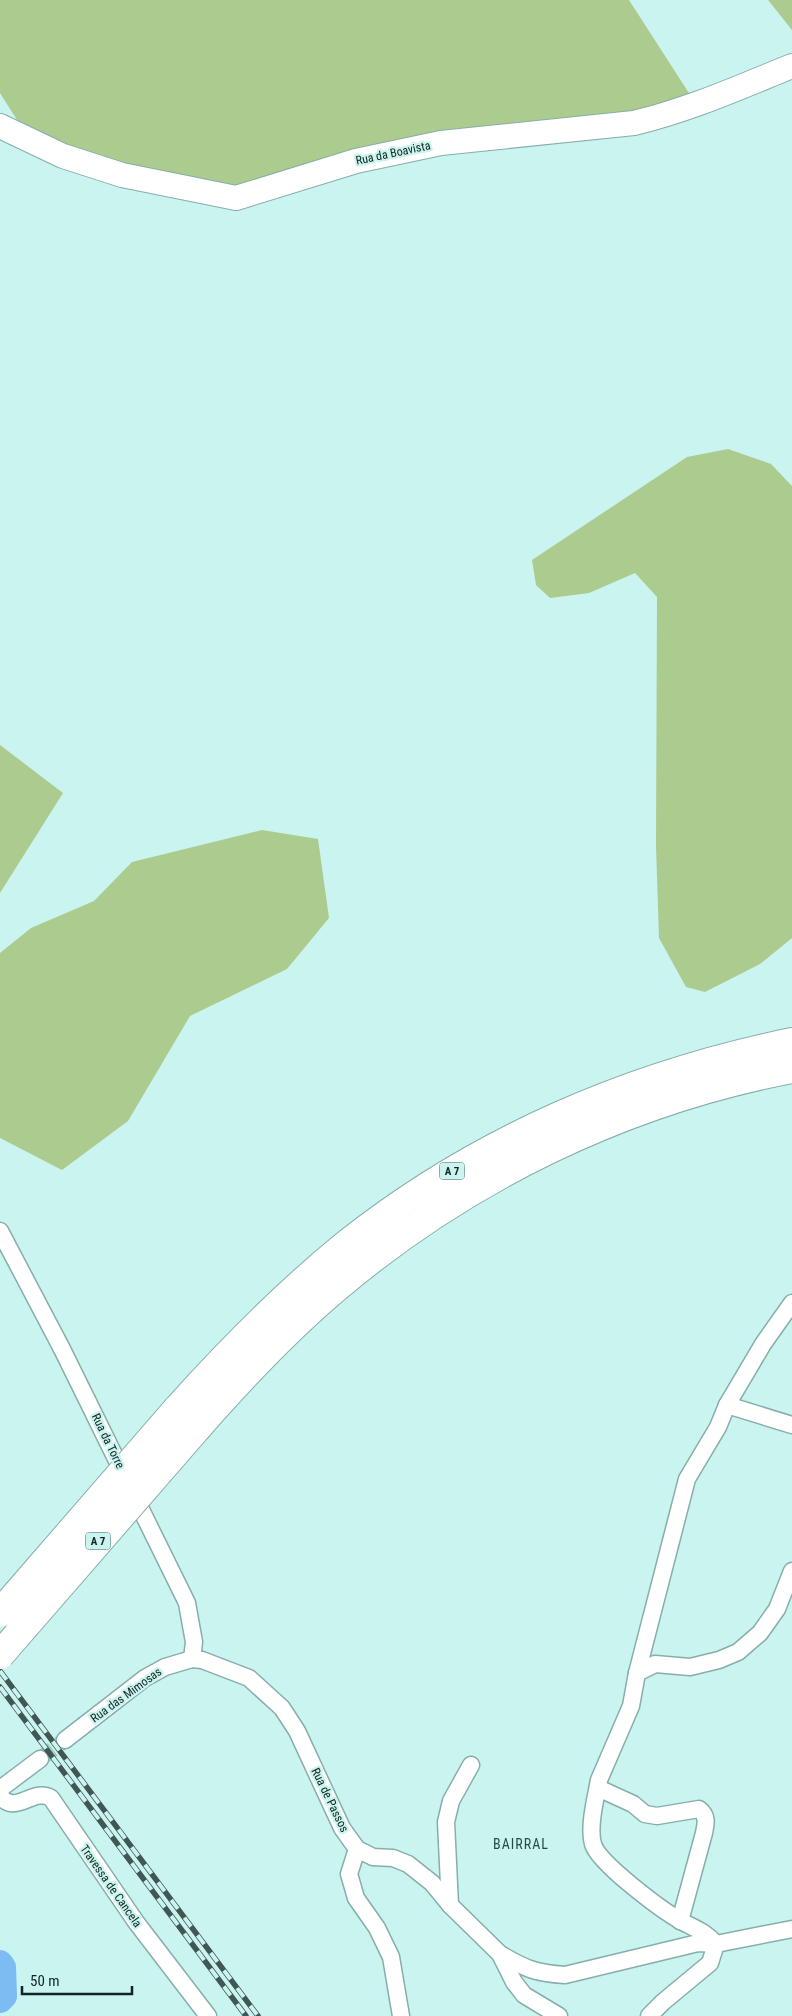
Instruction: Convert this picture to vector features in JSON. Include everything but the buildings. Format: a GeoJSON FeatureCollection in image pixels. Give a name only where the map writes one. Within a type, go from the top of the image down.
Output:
{"type":"FeatureCollection","features":[{"type":"Feature","properties":{"kind":"highway","name":"A 7"},"geometry":{"type":"LineString","coordinates":[[0,1613],[177,1409],[241,1341],[308,1276],[374,1224],[451,1172],[532,1128],[617,1091],[705,1062],[792,1042]]}},
{"type":"Feature","properties":{"kind":"highway","name":"A 7"},"geometry":{"type":"LineString","coordinates":[[0,1655],[198,1427],[272,1348],[335,1289],[410,1231],[490,1180],[574,1138],[644,1109],[724,1084],[792,1069]]}},
{"type":"Feature","properties":{"kind":"street","name":"Rua da Boavista"},"geometry":{"type":"LineString","coordinates":[[0,126],[63,156],[122,175],[236,198],[356,161],[441,143],[634,123],[659,117],[696,104],[792,66]]}},
{"type":"Feature","properties":{"kind":"street","name":"Rua da Torre"},"geometry":{"type":"LineString","coordinates":[[0,1231],[62,1350],[187,1603],[194,1642],[192,1659]]}},
{"type":"Feature","properties":{"kind":"street"},"geometry":{"type":"LineString","coordinates":[[716,1944],[705,1932],[680,1921],[616,1872],[593,1844],[592,1816],[600,1780],[631,1706],[637,1673],[687,1479],[718,1427],[727,1405],[763,1344],[792,1303]]}},
{"type":"Feature","properties":{"kind":"street"},"geometry":{"type":"LineString","coordinates":[[727,1405],[792,1425]]}},
{"type":"Feature","properties":{"kind":"street"},"geometry":{"type":"LineString","coordinates":[[637,1673],[655,1664],[690,1666],[719,1660],[738,1652],[760,1633],[778,1609],[792,1571]]}},
{"type":"Feature","properties":{"kind":"street","name":"Rua das Mimosas"},"geometry":{"type":"LineString","coordinates":[[65,1740],[145,1678],[165,1667],[192,1659]]}},
{"type":"Feature","properties":{"kind":"street","name":"Rua de Passos"},"geometry":{"type":"LineString","coordinates":[[192,1659],[212,1662],[249,1678],[282,1708],[297,1730],[342,1828],[357,1849]]}},
{"type":"Feature","properties":{"kind":"street"},"geometry":{"type":"LineString","coordinates":[[0,1789],[40,1759]]}},
{"type":"Feature","properties":{"kind":"street"},"geometry":{"type":"LineString","coordinates":[[450,1905],[446,1822],[451,1801],[471,1765]]}},
{"type":"Feature","properties":{"kind":"street"},"geometry":{"type":"LineString","coordinates":[[598,1788],[633,1804],[646,1814],[657,1816],[699,1809],[704,1813],[706,1819],[704,1833],[680,1921]]}},
{"type":"Feature","properties":{"kind":"street","name":"Travessa de Cancela"},"geometry":{"type":"LineString","coordinates":[[0,1796],[5,1802],[10,1803],[41,1795],[51,1798],[136,1922],[208,2016]]}},
{"type":"Feature","properties":{"kind":"street"},"geometry":{"type":"LineString","coordinates":[[400,2016],[391,1957],[377,1928],[356,1898],[349,1874],[357,1849],[373,1857],[393,1858],[408,1864],[432,1883],[450,1905],[500,1954],[525,1968],[543,1973],[565,1975],[698,1943],[716,1944],[792,1929]]}},
{"type":"Feature","properties":{"kind":"street"},"geometry":{"type":"LineString","coordinates":[[649,2016],[710,1963],[716,1944]]}},
{"type":"Feature","properties":{"kind":"street"},"geometry":{"type":"LineString","coordinates":[[500,1954],[514,1982],[524,1995],[558,2016]]}},
{"type":"Feature","properties":{"kind":"green space"},"geometry":{"type":"Polygon","coordinates":[[[0,0],[629,0],[696,104],[486,138],[236,198],[132,174],[24,131],[0,93],[0,0]]]}},
{"type":"Feature","properties":{"kind":"green space"},"geometry":{"type":"Polygon","coordinates":[[[768,0],[792,0],[792,30],[768,0]]]}},
{"type":"Feature","properties":{"kind":"green space"},"geometry":{"type":"Polygon","coordinates":[[[728,449],[771,464],[792,486],[792,938],[760,964],[705,992],[686,987],[659,938],[656,846],[657,597],[635,573],[589,593],[550,598],[536,585],[532,560],[687,457],[728,449]]]}},
{"type":"Feature","properties":{"kind":"green space"},"geometry":{"type":"Polygon","coordinates":[[[0,745],[63,793],[0,893],[0,745]]]}},
{"type":"Feature","properties":{"kind":"green space"},"geometry":{"type":"Polygon","coordinates":[[[262,830],[318,839],[329,918],[287,969],[190,1016],[128,1121],[62,1170],[0,1138],[0,953],[31,928],[94,901],[132,862],[262,830]]]}},
{"type":"Feature","properties":{"kind":"waterway"},"geometry":{"type":"LineString","coordinates":[[0,1963],[3,1967],[4,1996],[0,2000]]}},
{"type":"Feature","properties":{"kind":"tunnel"},"geometry":{"type":"LineString","coordinates":[[40,1759],[65,1740]]}},
{"type":"Feature","properties":{"kind":"railway"},"geometry":{"type":"LineString","coordinates":[[0,1671],[258,2016]]}},
{"type":"Feature","properties":{"kind":"railway"},"geometry":{"type":"LineString","coordinates":[[0,1687],[246,2016]]}},
{"type":"Feature","properties":{"kind":"district","name":"BAIRRAL"},"geometry":{"type":"Point","coordinates":[521,1844]}}]}
